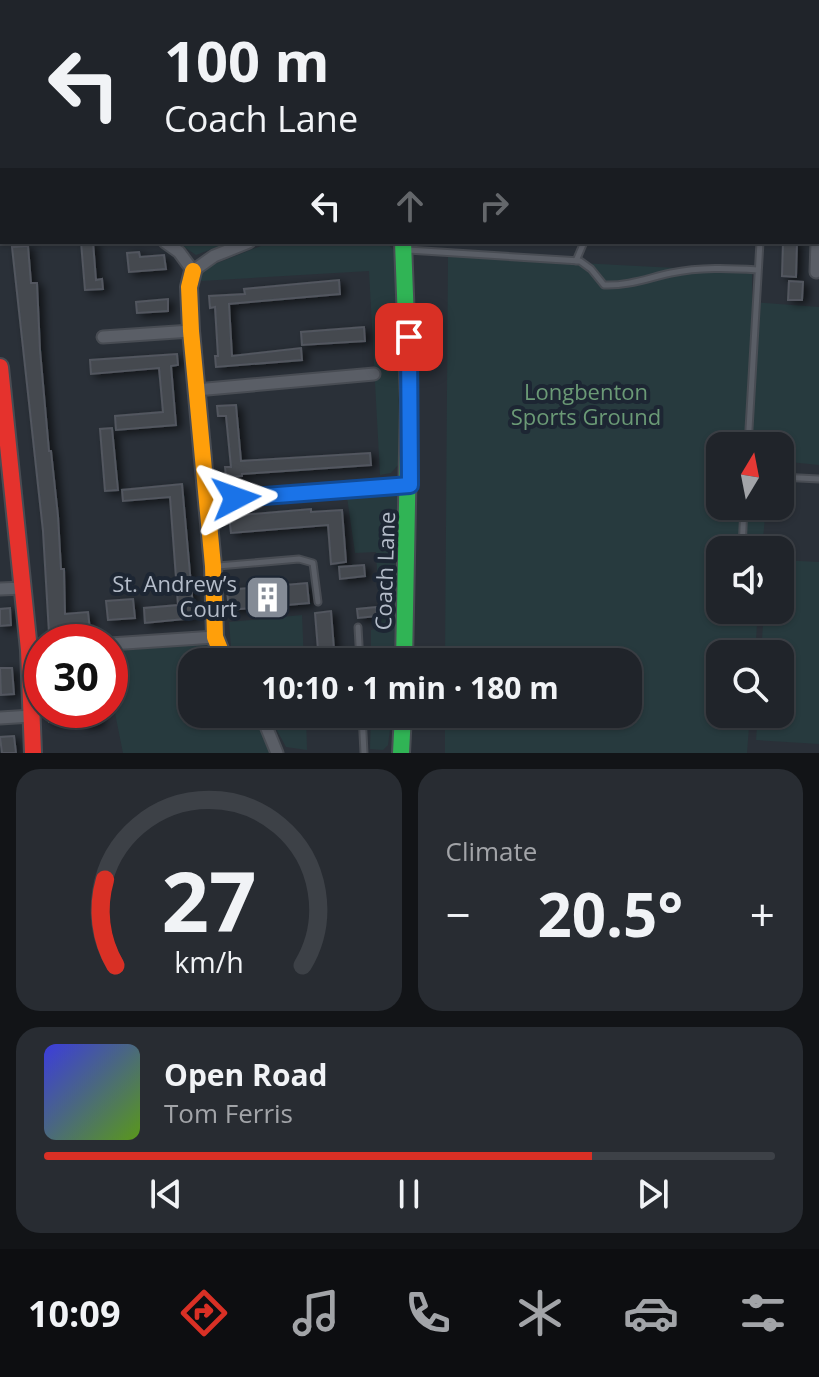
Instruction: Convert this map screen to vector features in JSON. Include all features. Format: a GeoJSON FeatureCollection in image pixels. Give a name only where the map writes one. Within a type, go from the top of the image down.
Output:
{"type":"FeatureCollection","features":[{"type":"Feature","properties":{"kind":"street"},"geometry":{"type":"LineString","coordinates":[[168,244],[179,252],[193,271]]}},
{"type":"Feature","properties":{"kind":"street"},"geometry":{"type":"LineString","coordinates":[[219,648],[215,637],[213,566],[189,287],[193,271],[214,256],[244,244]]}},
{"type":"Feature","properties":{"kind":"street","name":"Coach Lane"},"geometry":{"type":"LineString","coordinates":[[403,246],[408,307],[410,485],[404,648]]}},
{"type":"Feature","properties":{"kind":"street"},"geometry":{"type":"LineString","coordinates":[[816,272],[818,255]]}},
{"type":"Feature","properties":{"kind":"street"},"geometry":{"type":"LineString","coordinates":[[103,337],[191,331]]}},
{"type":"Feature","properties":{"kind":"street"},"geometry":{"type":"LineString","coordinates":[[0,367],[6,473],[30,624]]}},
{"type":"Feature","properties":{"kind":"street"},"geometry":{"type":"LineString","coordinates":[[196,390],[374,374]]}},
{"type":"Feature","properties":{"kind":"street"},"geometry":{"type":"LineString","coordinates":[[206,500],[410,485]]}},
{"type":"Feature","properties":{"kind":"street"},"geometry":{"type":"LineString","coordinates":[[0,589],[23,588]]}},
{"type":"Feature","properties":{"kind":"street"},"geometry":{"type":"LineString","coordinates":[[128,643],[215,637]]}},
{"type":"Feature","properties":{"kind":"street"},"geometry":{"type":"LineString","coordinates":[[0,718],[24,716]]}},
{"type":"Feature","properties":{"kind":"street"},"geometry":{"type":"LineString","coordinates":[[32,728],[33,753]]}},
{"type":"Feature","properties":{"kind":"street"},"geometry":{"type":"LineString","coordinates":[[269,728],[277,753]]}},
{"type":"Feature","properties":{"kind":"street"},"geometry":{"type":"LineString","coordinates":[[401,753],[402,728]]}},
{"type":"Feature","properties":{"kind":"lane"},"geometry":{"type":"LineString","coordinates":[[576,261],[583,244]]}},
{"type":"Feature","properties":{"kind":"lane"},"geometry":{"type":"LineString","coordinates":[[749,432],[760,244]]}},
{"type":"Feature","properties":{"kind":"lane"},"geometry":{"type":"LineString","coordinates":[[403,246],[576,261],[591,269],[604,285],[626,286],[672,273],[715,268],[758,270]]}},
{"type":"Feature","properties":{"kind":"lane"},"geometry":{"type":"LineString","coordinates":[[794,478],[819,479]]}},
{"type":"Feature","properties":{"kind":"lane"},"geometry":{"type":"LineString","coordinates":[[213,566],[299,559],[313,563],[318,602]]}},
{"type":"Feature","properties":{"kind":"lane"},"geometry":{"type":"LineString","coordinates":[[358,627],[359,648]]}},
{"type":"Feature","properties":{"kind":"lane"},"geometry":{"type":"LineString","coordinates":[[363,728],[364,753]]}},
{"type":"Feature","properties":{"kind":"green space"},"geometry":{"type":"Polygon","coordinates":[[[180,244],[225,244],[196,255],[180,244]]]}},
{"type":"Feature","properties":{"kind":"green space"},"geometry":{"type":"Polygon","coordinates":[[[266,244],[387,244],[395,251],[398,261],[399,464],[391,473],[380,475],[369,271],[201,281],[199,273],[266,244]]]}},
{"type":"Feature","properties":{"kind":"green space","name":"Longbenton Sports Ground"},"geometry":{"type":"Polygon","coordinates":[[[448,256],[752,272],[752,302],[819,307],[819,465],[794,462],[794,432],[706,432],[706,520],[765,520],[763,536],[706,536],[706,624],[757,624],[756,640],[706,640],[706,728],[749,728],[747,753],[445,753],[445,728],[642,728],[642,648],[445,648],[448,256]]]}},
{"type":"Feature","properties":{"kind":"green space"},"geometry":{"type":"Polygon","coordinates":[[[392,490],[402,499],[402,512],[397,516],[395,564],[399,571],[396,648],[371,648],[371,630],[380,628],[376,552],[355,553],[347,497],[392,490]]]}},
{"type":"Feature","properties":{"kind":"green space"},"geometry":{"type":"Polygon","coordinates":[[[794,561],[819,562],[819,744],[756,740],[757,728],[794,728],[794,640],[762,640],[763,624],[794,624],[794,561]]]}},
{"type":"Feature","properties":{"kind":"green space"},"geometry":{"type":"Polygon","coordinates":[[[302,615],[303,648],[231,648],[229,622],[302,615]]]}},
{"type":"Feature","properties":{"kind":"green space"},"geometry":{"type":"Polygon","coordinates":[[[215,637],[219,648],[178,648],[178,728],[267,728],[277,753],[123,753],[118,728],[128,728],[128,643],[215,637]]]}},
{"type":"Feature","properties":{"kind":"green space"},"geometry":{"type":"Polygon","coordinates":[[[276,728],[306,728],[307,750],[286,747],[276,728]]]}},
{"type":"Feature","properties":{"kind":"green space"},"geometry":{"type":"Polygon","coordinates":[[[371,728],[390,728],[388,745],[383,750],[370,749],[371,728]]]}},
{"type":"Feature","properties":{"kind":"building"},"geometry":{"type":"Polygon","coordinates":[[[81,244],[93,244],[96,280],[102,279],[103,289],[85,290],[81,244]]]}},
{"type":"Feature","properties":{"kind":"building"},"geometry":{"type":"Polygon","coordinates":[[[783,244],[797,244],[796,277],[782,276],[783,244]]]}},
{"type":"Feature","properties":{"kind":"building"},"geometry":{"type":"Polygon","coordinates":[[[28,246],[31,283],[37,283],[49,451],[61,569],[64,569],[65,614],[88,612],[89,624],[48,624],[43,531],[12,247],[28,246]]]}},
{"type":"Feature","properties":{"kind":"building"},"geometry":{"type":"Polygon","coordinates":[[[139,252],[140,257],[164,255],[166,269],[129,272],[127,253],[139,252]]]}},
{"type":"Feature","properties":{"kind":"building"},"geometry":{"type":"Polygon","coordinates":[[[339,280],[340,294],[229,304],[232,356],[301,348],[302,360],[216,367],[215,307],[210,308],[209,296],[245,294],[244,289],[339,280]]]}},
{"type":"Feature","properties":{"kind":"building"},"geometry":{"type":"Polygon","coordinates":[[[789,281],[803,282],[802,300],[788,300],[789,281]]]}},
{"type":"Feature","properties":{"kind":"building"},"geometry":{"type":"Polygon","coordinates":[[[168,299],[168,311],[137,313],[136,302],[168,299]]]}},
{"type":"Feature","properties":{"kind":"building"},"geometry":{"type":"Polygon","coordinates":[[[364,327],[365,341],[302,345],[301,332],[364,327]]]}},
{"type":"Feature","properties":{"kind":"building"},"geometry":{"type":"Polygon","coordinates":[[[177,354],[178,365],[171,366],[176,425],[116,430],[115,416],[163,412],[159,368],[91,374],[90,360],[177,354]]]}},
{"type":"Feature","properties":{"kind":"building"},"geometry":{"type":"Polygon","coordinates":[[[236,405],[241,461],[370,453],[371,465],[226,477],[225,467],[231,467],[226,416],[218,416],[217,406],[236,405]]]}},
{"type":"Feature","properties":{"kind":"building"},"geometry":{"type":"Polygon","coordinates":[[[112,428],[118,490],[105,491],[100,429],[112,428]]]}},
{"type":"Feature","properties":{"kind":"building"},"geometry":{"type":"Polygon","coordinates":[[[182,484],[194,618],[145,623],[144,608],[178,605],[170,497],[123,501],[122,490],[182,484]]]}},
{"type":"Feature","properties":{"kind":"building"},"geometry":{"type":"Polygon","coordinates":[[[311,509],[311,512],[342,510],[346,562],[331,564],[328,525],[231,533],[229,516],[311,509]]]}},
{"type":"Feature","properties":{"kind":"building"},"geometry":{"type":"Polygon","coordinates":[[[364,565],[365,576],[340,579],[339,567],[364,565]]]}},
{"type":"Feature","properties":{"kind":"building","name":"St. Andrew’s Court"},"geometry":{"type":"Polygon","coordinates":[[[307,583],[309,603],[229,610],[227,590],[307,583]]]}},
{"type":"Feature","properties":{"kind":"building"},"geometry":{"type":"Polygon","coordinates":[[[133,599],[135,618],[108,620],[106,601],[133,599]]]}},
{"type":"Feature","properties":{"kind":"building"},"geometry":{"type":"Polygon","coordinates":[[[376,607],[377,616],[358,618],[357,609],[376,607]]]}},
{"type":"Feature","properties":{"kind":"building"},"geometry":{"type":"Polygon","coordinates":[[[10,608],[11,625],[0,626],[0,609],[10,608]]]}},
{"type":"Feature","properties":{"kind":"building"},"geometry":{"type":"Polygon","coordinates":[[[331,611],[334,648],[318,648],[315,613],[331,611]]]}},
{"type":"Feature","properties":{"kind":"building"},"geometry":{"type":"Polygon","coordinates":[[[0,668],[12,668],[14,694],[1,695],[0,668]]]}},
{"type":"Feature","properties":{"kind":"building"},"geometry":{"type":"Polygon","coordinates":[[[14,736],[16,753],[2,753],[0,737],[14,736]]]}},
{"type":"Feature","properties":{"kind":"traffic: fast"},"geometry":{"type":"LineString","coordinates":[[403,244],[409,400],[404,648]]}},
{"type":"Feature","properties":{"kind":"traffic: fast"},"geometry":{"type":"LineString","coordinates":[[401,753],[402,728]]}},
{"type":"Feature","properties":{"kind":"traffic: slow"},"geometry":{"type":"LineString","coordinates":[[193,271],[189,287],[191,331],[213,566],[215,637],[219,648]]}},
{"type":"Feature","properties":{"kind":"traffic: jam"},"geometry":{"type":"LineString","coordinates":[[0,367],[29,650],[33,753]]}},
{"type":"Feature","properties":{"kind":"place","name":"St. Andrew’s Court"},"geometry":{"type":"Point","coordinates":[268,597]}},
{"type":"Feature","properties":{"kind":"route"},"geometry":{"type":"LineString","coordinates":[[236,498],[410,485],[409,337]]}}]}
